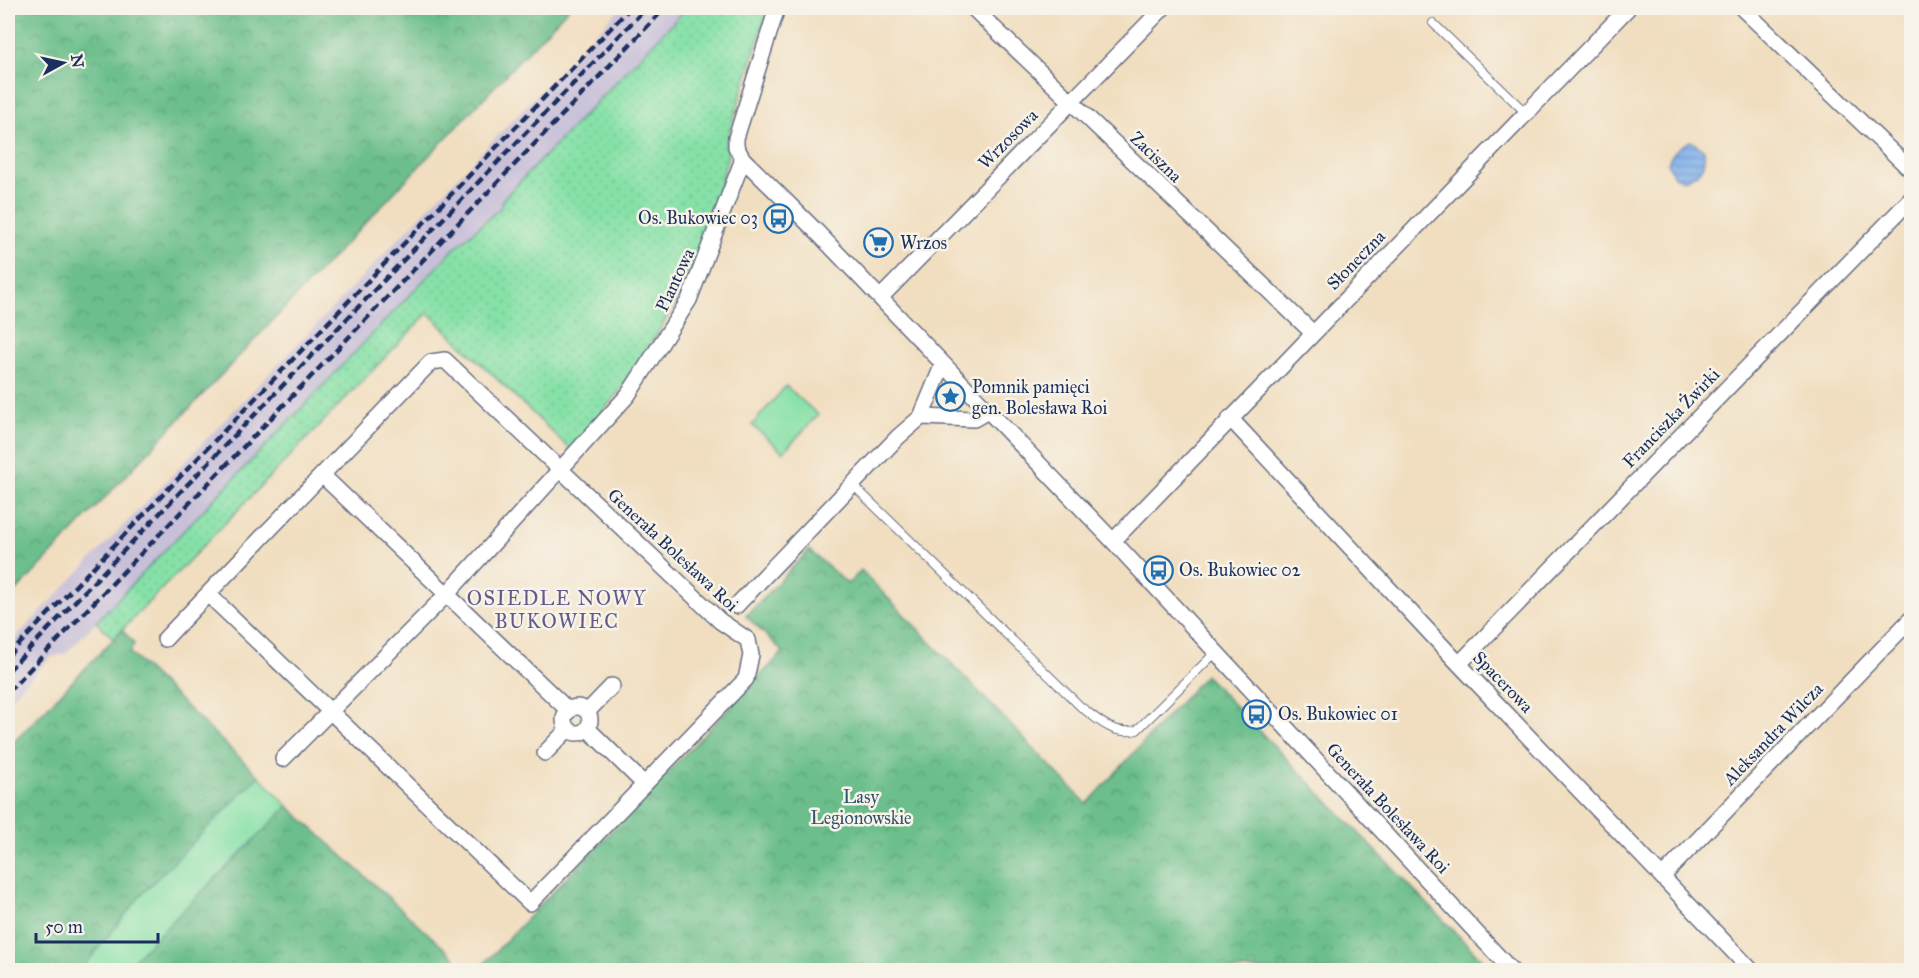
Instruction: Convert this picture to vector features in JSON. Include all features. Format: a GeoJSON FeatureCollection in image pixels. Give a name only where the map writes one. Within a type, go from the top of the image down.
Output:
{"type":"FeatureCollection","features":[{"type":"Feature","properties":{"kind":"street"},"geometry":{"type":"LineString","coordinates":[[743,159],[736,147],[735,138],[777,8]]}},
{"type":"Feature","properties":{"kind":"street","name":"Zaciszna"},"geometry":{"type":"LineString","coordinates":[[973,8],[1313,333]]}},
{"type":"Feature","properties":{"kind":"street","name":"Wrzosowa"},"geometry":{"type":"LineString","coordinates":[[880,298],[1163,8]]}},
{"type":"Feature","properties":{"kind":"street","name":"Słoneczna"},"geometry":{"type":"LineString","coordinates":[[1113,541],[1628,8]]}},
{"type":"Feature","properties":{"kind":"street"},"geometry":{"type":"LineString","coordinates":[[1742,8],[1911,171]]}},
{"type":"Feature","properties":{"kind":"street","name":"Generała Bolesława Roi"},"geometry":{"type":"LineString","coordinates":[[743,159],[1113,541],[1511,970]]}},
{"type":"Feature","properties":{"kind":"street","name":"Plantowa"},"geometry":{"type":"LineString","coordinates":[[561,471],[628,395],[667,338],[689,300],[709,255],[743,159]]}},
{"type":"Feature","properties":{"kind":"street","name":"Franciszka Żwirki"},"geometry":{"type":"LineString","coordinates":[[1459,664],[1911,198]]}},
{"type":"Feature","properties":{"kind":"street","name":"Generała Bolesława Roi"},"geometry":{"type":"LineString","coordinates":[[208,594],[329,713],[530,903],[643,783],[746,679],[751,655],[748,640],[720,621],[445,360],[431,362],[322,475]]}},
{"type":"Feature","properties":{"kind":"street","name":"Generała Bolesława Roi"},"geometry":{"type":"LineString","coordinates":[[736,606],[921,417],[943,364]]}},
{"type":"Feature","properties":{"kind":"street"},"geometry":{"type":"LineString","coordinates":[[921,417],[974,418],[988,411]]}},
{"type":"Feature","properties":{"kind":"street","name":"Spacerowa"},"geometry":{"type":"LineString","coordinates":[[1230,418],[1459,664],[1751,970]]}},
{"type":"Feature","properties":{"kind":"street"},"geometry":{"type":"LineString","coordinates":[[283,759],[447,594],[561,471]]}},
{"type":"Feature","properties":{"kind":"street"},"geometry":{"type":"LineString","coordinates":[[165,639],[322,475],[569,711]]}},
{"type":"Feature","properties":{"kind":"street","name":"Aleksandra Wilcza"},"geometry":{"type":"LineString","coordinates":[[1662,877],[1911,618]]}},
{"type":"Feature","properties":{"kind":"street"},"geometry":{"type":"LineString","coordinates":[[587,712],[612,686]]}},
{"type":"Feature","properties":{"kind":"street"},"geometry":{"type":"LineString","coordinates":[[578,708],[587,712],[590,721],[588,728],[580,733],[568,729],[565,720],[569,711],[578,708]]}},
{"type":"Feature","properties":{"kind":"street"},"geometry":{"type":"LineString","coordinates":[[588,728],[643,783]]}},
{"type":"Feature","properties":{"kind":"street"},"geometry":{"type":"LineString","coordinates":[[545,753],[568,729]]}},
{"type":"Feature","properties":{"kind":"lane"},"geometry":{"type":"LineString","coordinates":[[1433,23],[1526,113]]}},
{"type":"Feature","properties":{"kind":"lane"},"geometry":{"type":"LineString","coordinates":[[853,485],[1081,707],[1112,730],[1124,732],[1137,730],[1217,651]]}},
{"type":"Feature","properties":{"kind":"shaded area"},"geometry":{"type":"Polygon","coordinates":[[[620,8],[687,8],[501,207],[455,248],[289,419],[242,473],[65,654],[51,657],[8,701],[8,646],[620,8]]]}},
{"type":"Feature","properties":{"kind":"green space"},"geometry":{"type":"Polygon","coordinates":[[[8,8],[569,8],[8,600],[8,8]]]}},
{"type":"Feature","properties":{"kind":"green space"},"geometry":{"type":"Polygon","coordinates":[[[687,8],[768,8],[726,143],[728,155],[710,224],[682,292],[632,376],[571,450],[428,313],[113,638],[96,622],[455,248],[501,207],[503,199],[687,8]]]}},
{"type":"Feature","properties":{"kind":"green space"},"geometry":{"type":"Polygon","coordinates":[[[786,386],[818,415],[783,452],[752,425],[786,386]]]}},
{"type":"Feature","properties":{"kind":"green space","name":"Lasy Legionowskie"},"geometry":{"type":"Polygon","coordinates":[[[809,550],[848,584],[861,570],[1087,804],[1205,675],[1492,970],[478,970],[783,652],[746,616],[809,550]]]}},
{"type":"Feature","properties":{"kind":"green space"},"geometry":{"type":"Polygon","coordinates":[[[122,630],[134,643],[130,653],[259,776],[142,894],[81,970],[8,970],[8,748],[122,630]]]}},
{"type":"Feature","properties":{"kind":"green space"},"geometry":{"type":"Polygon","coordinates":[[[259,776],[288,806],[123,970],[81,970],[142,894],[259,776]]]}},
{"type":"Feature","properties":{"kind":"green space"},"geometry":{"type":"Polygon","coordinates":[[[288,806],[468,970],[123,970],[288,806]]]}},
{"type":"Feature","properties":{"kind":"water"},"geometry":{"type":"Polygon","coordinates":[[[1691,141],[1704,150],[1704,161],[1698,172],[1684,180],[1674,176],[1668,164],[1676,150],[1691,141]]]}},
{"type":"Feature","properties":{"kind":"railway"},"geometry":{"type":"LineString","coordinates":[[8,656],[630,8]]}},
{"type":"Feature","properties":{"kind":"railway"},"geometry":{"type":"LineString","coordinates":[[8,671],[646,8]]}},
{"type":"Feature","properties":{"kind":"railway"},"geometry":{"type":"LineString","coordinates":[[8,692],[665,8]]}},
{"type":"Feature","properties":{"kind":"place","name":"Os. Bukowiec 03"},"geometry":{"type":"Point","coordinates":[779,218]}},
{"type":"Feature","properties":{"kind":"place","name":"Wrzos"},"geometry":{"type":"Point","coordinates":[879,243]}},
{"type":"Feature","properties":{"kind":"place","name":"Pomnik pamięci gen. Bolesława Roi"},"geometry":{"type":"Point","coordinates":[951,397]}},
{"type":"Feature","properties":{"kind":"place","name":"Os. Bukowiec 02"},"geometry":{"type":"Point","coordinates":[1158,570]}},
{"type":"Feature","properties":{"kind":"place","name":"Os. Bukowiec 01"},"geometry":{"type":"Point","coordinates":[1257,714]}},
{"type":"Feature","properties":{"kind":"district","name":"OSIEDLE NOWY BUKOWIEC"},"geometry":{"type":"Point","coordinates":[557,610]}}]}
